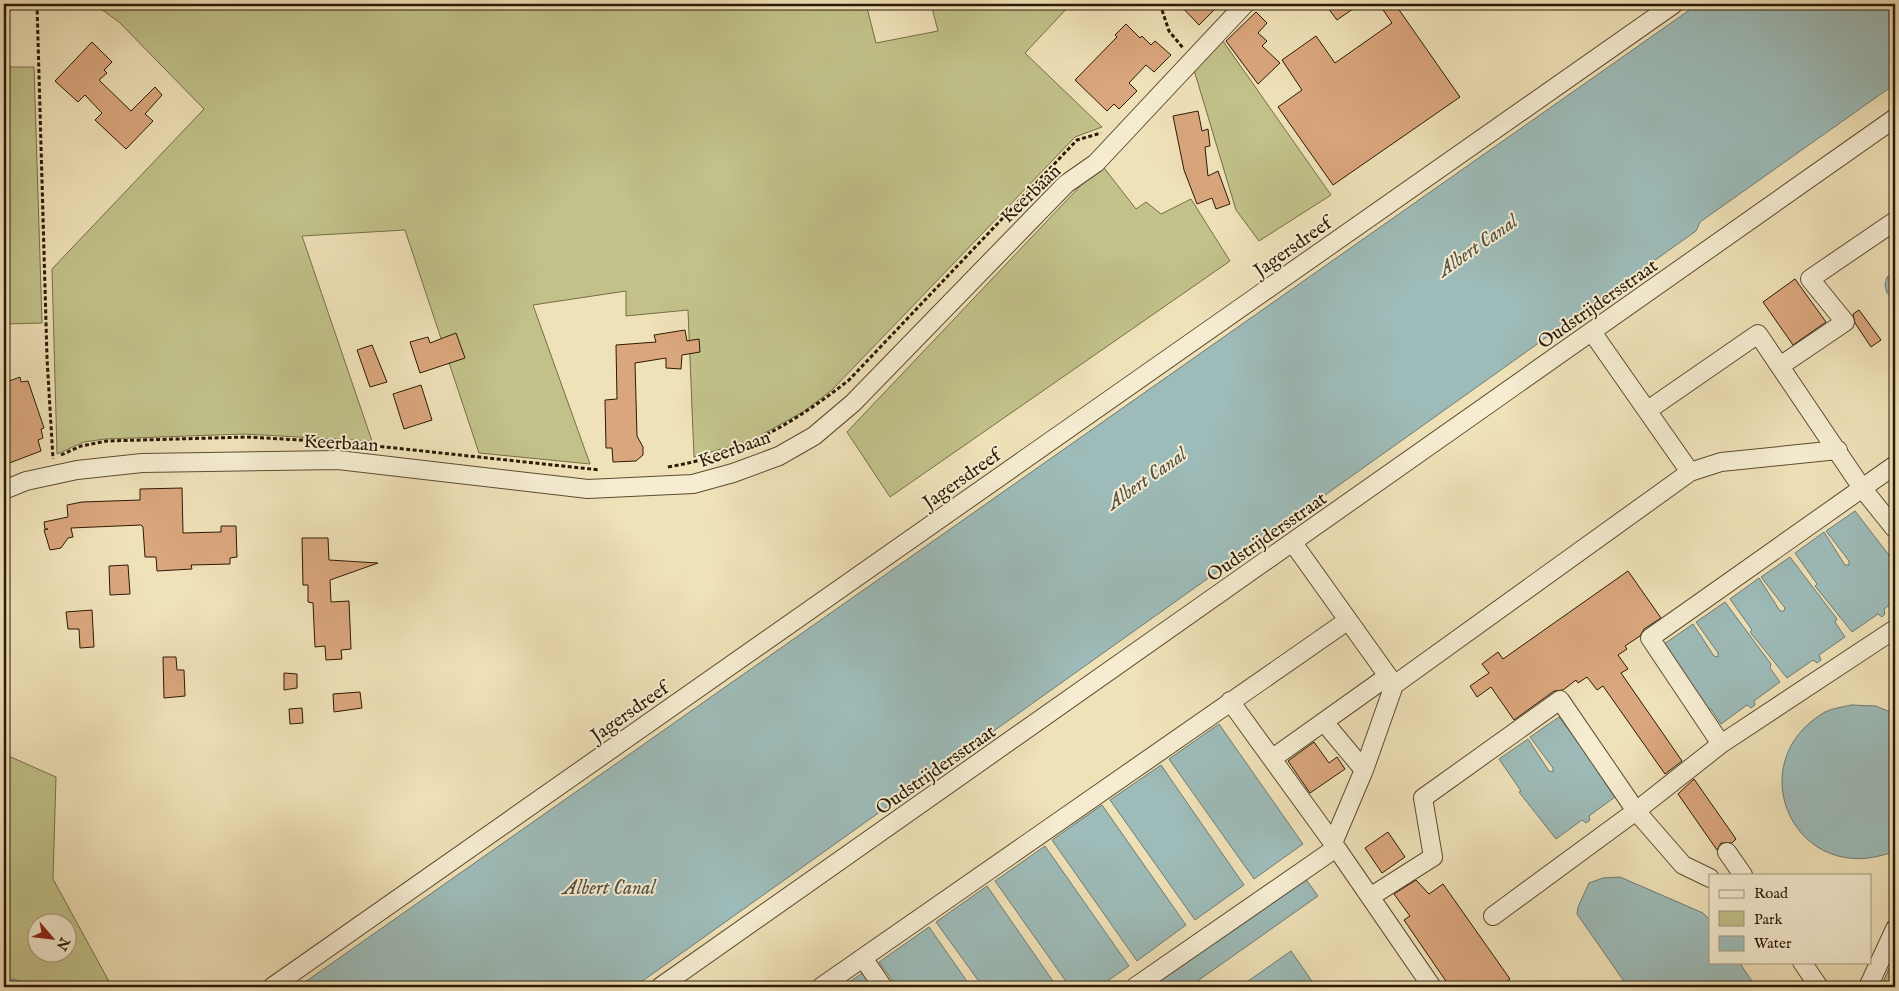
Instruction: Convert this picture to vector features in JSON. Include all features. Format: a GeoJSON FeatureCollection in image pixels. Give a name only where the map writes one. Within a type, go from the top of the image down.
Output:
{"type":"FeatureCollection","features":[{"type":"Feature","properties":{"kind":"street","name":"Keerbaan"},"geometry":{"type":"LineString","coordinates":[[4,490],[26,481],[50,465],[97,466],[142,463],[338,460],[588,489],[693,484],[732,474],[779,456],[814,436],[853,403],[1066,184],[1096,163],[1185,54],[1245,4]]}},
{"type":"Feature","properties":{"kind":"street","name":"Jagersdreef"},"geometry":{"type":"LineString","coordinates":[[272,987],[1674,4]]}},
{"type":"Feature","properties":{"kind":"street","name":"Oudstrijdersstraat"},"geometry":{"type":"LineString","coordinates":[[660,987],[1895,118]]}},
{"type":"Feature","properties":{"kind":"street"},"geometry":{"type":"LineString","coordinates":[[1780,366],[1845,322],[1810,279],[1895,221]]}},
{"type":"Feature","properties":{"kind":"street"},"geometry":{"type":"LineString","coordinates":[[1592,332],[1690,472]]}},
{"type":"Feature","properties":{"kind":"street"},"geometry":{"type":"LineString","coordinates":[[1648,410],[1758,334],[1862,488],[1895,529]]}},
{"type":"Feature","properties":{"kind":"street"},"geometry":{"type":"LineString","coordinates":[[1273,758],[1324,722],[1391,681],[1690,472],[1721,462],[1838,450]]}},
{"type":"Feature","properties":{"kind":"street"},"geometry":{"type":"LineString","coordinates":[[1721,744],[1650,638],[1895,465]]}},
{"type":"Feature","properties":{"kind":"street"},"geometry":{"type":"LineString","coordinates":[[1293,543],[1391,681]]}},
{"type":"Feature","properties":{"kind":"street"},"geometry":{"type":"LineString","coordinates":[[821,987],[1347,621]]}},
{"type":"Feature","properties":{"kind":"street"},"geometry":{"type":"LineString","coordinates":[[1493,916],[1636,811],[1721,744],[1895,629]]}},
{"type":"Feature","properties":{"kind":"street"},"geometry":{"type":"LineString","coordinates":[[1135,987],[1334,845],[1364,770],[1391,681]]}},
{"type":"Feature","properties":{"kind":"street"},"geometry":{"type":"LineString","coordinates":[[1370,897],[1433,857],[1423,798],[1560,700],[1636,811],[1684,865],[1709,878]]}},
{"type":"Feature","properties":{"kind":"street"},"geometry":{"type":"LineString","coordinates":[[1230,701],[1273,758],[1432,987]]}},
{"type":"Feature","properties":{"kind":"street"},"geometry":{"type":"LineString","coordinates":[[1324,722],[1364,770]]}},
{"type":"Feature","properties":{"kind":"street"},"geometry":{"type":"LineString","coordinates":[[1727,852],[1742,874]]}},
{"type":"Feature","properties":{"kind":"street"},"geometry":{"type":"LineString","coordinates":[[1868,987],[1895,930]]}},
{"type":"Feature","properties":{"kind":"street"},"geometry":{"type":"LineString","coordinates":[[863,958],[883,987]]}},
{"type":"Feature","properties":{"kind":"street"},"geometry":{"type":"LineString","coordinates":[[1803,964],[1819,987]]}},
{"type":"Feature","properties":{"kind":"path"},"geometry":{"type":"LineString","coordinates":[[36,4],[50,465],[92,442],[247,437],[374,445],[603,471]]}},
{"type":"Feature","properties":{"kind":"path"},"geometry":{"type":"LineString","coordinates":[[1160,4],[1169,31],[1185,54]]}},
{"type":"Feature","properties":{"kind":"path"},"geometry":{"type":"LineString","coordinates":[[1185,54],[1190,42]]}},
{"type":"Feature","properties":{"kind":"path"},"geometry":{"type":"LineString","coordinates":[[659,468],[737,450],[766,437],[812,409],[848,380],[1078,140],[1100,133],[1106,128]]}},
{"type":"Feature","properties":{"kind":"green space"},"geometry":{"type":"Polygon","coordinates":[[[94,4],[866,4],[876,43],[938,31],[931,4],[1071,4],[1025,53],[1102,127],[1075,137],[832,390],[803,412],[752,440],[694,457],[688,310],[626,316],[626,291],[533,305],[590,464],[479,453],[405,230],[302,236],[372,441],[244,434],[105,439],[84,442],[57,454],[52,269],[204,109],[119,22],[94,4]]]}},
{"type":"Feature","properties":{"kind":"green space"},"geometry":{"type":"Polygon","coordinates":[[[1223,41],[1331,195],[1259,241],[1236,210],[1194,70],[1223,41]]]}},
{"type":"Feature","properties":{"kind":"green space"},"geometry":{"type":"Polygon","coordinates":[[[4,67],[34,67],[42,323],[4,324],[4,67]]]}},
{"type":"Feature","properties":{"kind":"green space"},"geometry":{"type":"Polygon","coordinates":[[[1101,164],[1136,209],[1146,202],[1161,214],[1191,199],[1230,261],[890,497],[847,432],[1101,164]]]}},
{"type":"Feature","properties":{"kind":"green space"},"geometry":{"type":"Polygon","coordinates":[[[4,754],[56,777],[53,879],[72,914],[28,914],[28,964],[78,964],[78,925],[112,987],[31,987],[29,984],[7,981],[4,983],[4,754]]]}},
{"type":"Feature","properties":{"kind":"green space"},"geometry":{"type":"Polygon","coordinates":[[[1895,955],[1895,987],[1881,987],[1895,955]]]}},
{"type":"Feature","properties":{"kind":"water","name":"Albert Canal"},"geometry":{"type":"Polygon","coordinates":[[[1698,4],[1895,4],[1895,84],[1700,222],[1696,231],[634,987],[298,987],[1698,4]]]}},
{"type":"Feature","properties":{"kind":"water"},"geometry":{"type":"Polygon","coordinates":[[[1895,273],[1895,297],[1887,293],[1885,285],[1887,277],[1895,273]]]}},
{"type":"Feature","properties":{"kind":"water"},"geometry":{"type":"Polygon","coordinates":[[[1855,511],[1895,563],[1895,601],[1884,609],[1885,614],[1882,617],[1878,614],[1852,632],[1815,586],[1817,584],[1795,553],[1824,532],[1845,565],[1849,565],[1849,561],[1826,531],[1855,511]]]}},
{"type":"Feature","properties":{"kind":"water"},"geometry":{"type":"Polygon","coordinates":[[[1790,557],[1837,619],[1835,622],[1845,637],[1819,655],[1821,660],[1817,663],[1813,660],[1787,678],[1750,632],[1752,630],[1730,599],[1759,578],[1780,611],[1784,611],[1785,608],[1761,577],[1790,557]]]}},
{"type":"Feature","properties":{"kind":"water"},"geometry":{"type":"Polygon","coordinates":[[[1725,602],[1771,664],[1770,668],[1780,682],[1754,701],[1755,705],[1751,708],[1747,705],[1721,724],[1711,709],[1707,709],[1664,644],[1693,624],[1714,656],[1718,657],[1718,653],[1696,622],[1725,602]]]}},
{"type":"Feature","properties":{"kind":"water"},"geometry":{"type":"Polygon","coordinates":[[[1851,705],[1876,706],[1895,714],[1895,851],[1860,859],[1830,853],[1806,838],[1790,816],[1782,789],[1785,761],[1799,734],[1825,712],[1851,705]]]}},
{"type":"Feature","properties":{"kind":"water"},"geometry":{"type":"Polygon","coordinates":[[[1559,717],[1606,779],[1605,783],[1615,797],[1589,816],[1590,820],[1586,823],[1582,820],[1556,839],[1519,792],[1521,791],[1499,759],[1528,739],[1549,771],[1553,772],[1553,768],[1530,737],[1559,717]]]}},
{"type":"Feature","properties":{"kind":"water"},"geometry":{"type":"Polygon","coordinates":[[[1219,724],[1303,844],[1254,879],[1169,759],[1219,724]]]}},
{"type":"Feature","properties":{"kind":"water"},"geometry":{"type":"Polygon","coordinates":[[[1161,765],[1244,885],[1195,920],[1110,800],[1161,765]]]}},
{"type":"Feature","properties":{"kind":"water"},"geometry":{"type":"Polygon","coordinates":[[[1102,805],[1186,925],[1137,961],[1052,840],[1102,805]]]}},
{"type":"Feature","properties":{"kind":"water"},"geometry":{"type":"Polygon","coordinates":[[[1045,846],[1129,966],[1099,987],[1070,987],[995,881],[1045,846]]]}},
{"type":"Feature","properties":{"kind":"water"},"geometry":{"type":"Polygon","coordinates":[[[1620,877],[1703,913],[1709,919],[1709,964],[1740,964],[1756,987],[1628,987],[1577,914],[1578,907],[1589,883],[1603,878],[1620,877]]]}},
{"type":"Feature","properties":{"kind":"water"},"geometry":{"type":"Polygon","coordinates":[[[1305,878],[1318,896],[1189,987],[1148,987],[1305,878]]]}},
{"type":"Feature","properties":{"kind":"water"},"geometry":{"type":"Polygon","coordinates":[[[987,886],[1057,987],[983,987],[936,922],[987,886]]]}},
{"type":"Feature","properties":{"kind":"water"},"geometry":{"type":"Polygon","coordinates":[[[929,927],[971,987],[897,987],[879,962],[929,927]]]}},
{"type":"Feature","properties":{"kind":"water"},"geometry":{"type":"Polygon","coordinates":[[[1291,951],[1316,987],[1241,986],[1291,951]]]}},
{"type":"Feature","properties":{"kind":"water"},"geometry":{"type":"Polygon","coordinates":[[[864,972],[874,987],[842,987],[864,972]]]}},
{"type":"Feature","properties":{"kind":"water"},"geometry":{"type":"Polygon","coordinates":[[[13,979],[29,984],[31,987],[4,987],[4,983],[13,979]]]}},
{"type":"Feature","properties":{"kind":"building"},"geometry":{"type":"Polygon","coordinates":[[[1179,4],[1220,4],[1199,25],[1179,4]]]}},
{"type":"Feature","properties":{"kind":"building"},"geometry":{"type":"Polygon","coordinates":[[[1325,4],[1360,4],[1337,20],[1325,4]]]}},
{"type":"Feature","properties":{"kind":"building"},"geometry":{"type":"Polygon","coordinates":[[[1379,4],[1395,4],[1460,97],[1333,185],[1278,107],[1302,90],[1282,60],[1316,36],[1335,63],[1392,23],[1379,4]]]}},
{"type":"Feature","properties":{"kind":"building"},"geometry":{"type":"Polygon","coordinates":[[[1256,12],[1267,23],[1258,33],[1267,41],[1262,46],[1280,63],[1258,84],[1226,41],[1256,12]]]}},
{"type":"Feature","properties":{"kind":"building"},"geometry":{"type":"Polygon","coordinates":[[[1126,24],[1140,38],[1142,36],[1151,45],[1155,41],[1171,55],[1154,72],[1146,65],[1129,83],[1137,91],[1119,109],[1114,104],[1107,111],[1075,80],[1117,37],[1115,35],[1126,24]]]}},
{"type":"Feature","properties":{"kind":"building"},"geometry":{"type":"Polygon","coordinates":[[[92,42],[112,62],[104,70],[107,73],[99,80],[131,111],[155,87],[162,95],[145,114],[153,121],[126,149],[95,120],[102,113],[85,95],[78,102],[55,81],[92,42]]]}},
{"type":"Feature","properties":{"kind":"building"},"geometry":{"type":"Polygon","coordinates":[[[1198,111],[1202,131],[1208,129],[1210,146],[1205,147],[1208,176],[1218,171],[1230,204],[1216,209],[1212,198],[1197,204],[1184,170],[1173,116],[1198,111]]]}},
{"type":"Feature","properties":{"kind":"building"},"geometry":{"type":"Polygon","coordinates":[[[1795,279],[1826,322],[1793,345],[1763,302],[1795,279]]]}},
{"type":"Feature","properties":{"kind":"building"},"geometry":{"type":"Polygon","coordinates":[[[1859,310],[1881,340],[1871,347],[1855,323],[1853,314],[1859,310]]]}},
{"type":"Feature","properties":{"kind":"building"},"geometry":{"type":"Polygon","coordinates":[[[685,330],[687,341],[699,339],[700,352],[682,355],[681,369],[666,368],[666,358],[635,363],[637,436],[643,447],[643,455],[636,461],[613,462],[612,448],[606,448],[605,400],[617,399],[616,345],[656,342],[654,335],[685,330]]]}},
{"type":"Feature","properties":{"kind":"building"},"geometry":{"type":"Polygon","coordinates":[[[456,333],[465,358],[420,373],[410,342],[428,337],[430,343],[456,333]]]}},
{"type":"Feature","properties":{"kind":"building"},"geometry":{"type":"Polygon","coordinates":[[[372,345],[387,382],[370,387],[357,350],[372,345]]]}},
{"type":"Feature","properties":{"kind":"building"},"geometry":{"type":"Polygon","coordinates":[[[20,377],[21,382],[28,381],[44,428],[41,429],[43,438],[38,440],[41,451],[4,465],[4,383],[20,377]]]}},
{"type":"Feature","properties":{"kind":"building"},"geometry":{"type":"Polygon","coordinates":[[[421,385],[432,420],[404,429],[393,394],[421,385]]]}},
{"type":"Feature","properties":{"kind":"building"},"geometry":{"type":"Polygon","coordinates":[[[182,488],[183,533],[221,532],[221,526],[236,526],[237,557],[230,558],[230,564],[191,565],[192,569],[157,571],[156,557],[145,557],[143,527],[141,525],[71,528],[73,537],[68,538],[61,548],[50,550],[44,530],[48,529],[45,529],[44,522],[68,517],[67,505],[82,502],[140,500],[140,489],[182,488]]]}},
{"type":"Feature","properties":{"kind":"building"},"geometry":{"type":"Polygon","coordinates":[[[302,538],[328,538],[329,560],[378,563],[330,580],[331,602],[349,601],[351,649],[341,650],[342,659],[326,660],[325,646],[315,647],[313,603],[308,602],[308,585],[303,585],[302,538]]]}},
{"type":"Feature","properties":{"kind":"building"},"geometry":{"type":"Polygon","coordinates":[[[128,565],[130,594],[110,595],[109,566],[128,565]]]}},
{"type":"Feature","properties":{"kind":"building"},"geometry":{"type":"Polygon","coordinates":[[[1628,571],[1661,618],[1644,629],[1640,636],[1625,646],[1627,649],[1618,655],[1628,669],[1621,673],[1682,761],[1665,774],[1603,686],[1597,690],[1587,677],[1578,683],[1576,680],[1563,690],[1554,691],[1514,720],[1491,687],[1477,697],[1470,686],[1489,673],[1482,664],[1498,652],[1503,659],[1628,571]]]}},
{"type":"Feature","properties":{"kind":"building"},"geometry":{"type":"Polygon","coordinates":[[[92,610],[94,647],[80,648],[79,629],[68,629],[66,612],[92,610]]]}},
{"type":"Feature","properties":{"kind":"building"},"geometry":{"type":"Polygon","coordinates":[[[163,657],[176,657],[177,670],[184,670],[185,696],[164,698],[163,657]]]}},
{"type":"Feature","properties":{"kind":"building"},"geometry":{"type":"Polygon","coordinates":[[[284,673],[297,674],[297,688],[284,690],[284,673]]]}},
{"type":"Feature","properties":{"kind":"building"},"geometry":{"type":"Polygon","coordinates":[[[360,692],[362,708],[334,712],[333,694],[360,692]]]}},
{"type":"Feature","properties":{"kind":"building"},"geometry":{"type":"Polygon","coordinates":[[[302,708],[303,723],[290,724],[289,709],[302,708]]]}},
{"type":"Feature","properties":{"kind":"building"},"geometry":{"type":"Polygon","coordinates":[[[1314,742],[1329,763],[1337,757],[1345,769],[1310,793],[1288,761],[1314,742]]]}},
{"type":"Feature","properties":{"kind":"building"},"geometry":{"type":"Polygon","coordinates":[[[1694,779],[1736,839],[1732,843],[1721,843],[1717,850],[1678,794],[1694,779]]]}},
{"type":"Feature","properties":{"kind":"building"},"geometry":{"type":"Polygon","coordinates":[[[1388,832],[1405,857],[1382,873],[1365,848],[1388,832]]]}},
{"type":"Feature","properties":{"kind":"building"},"geometry":{"type":"Polygon","coordinates":[[[1416,880],[1429,894],[1443,884],[1510,979],[1498,987],[1450,987],[1404,920],[1410,916],[1394,894],[1416,880]]]}}]}
